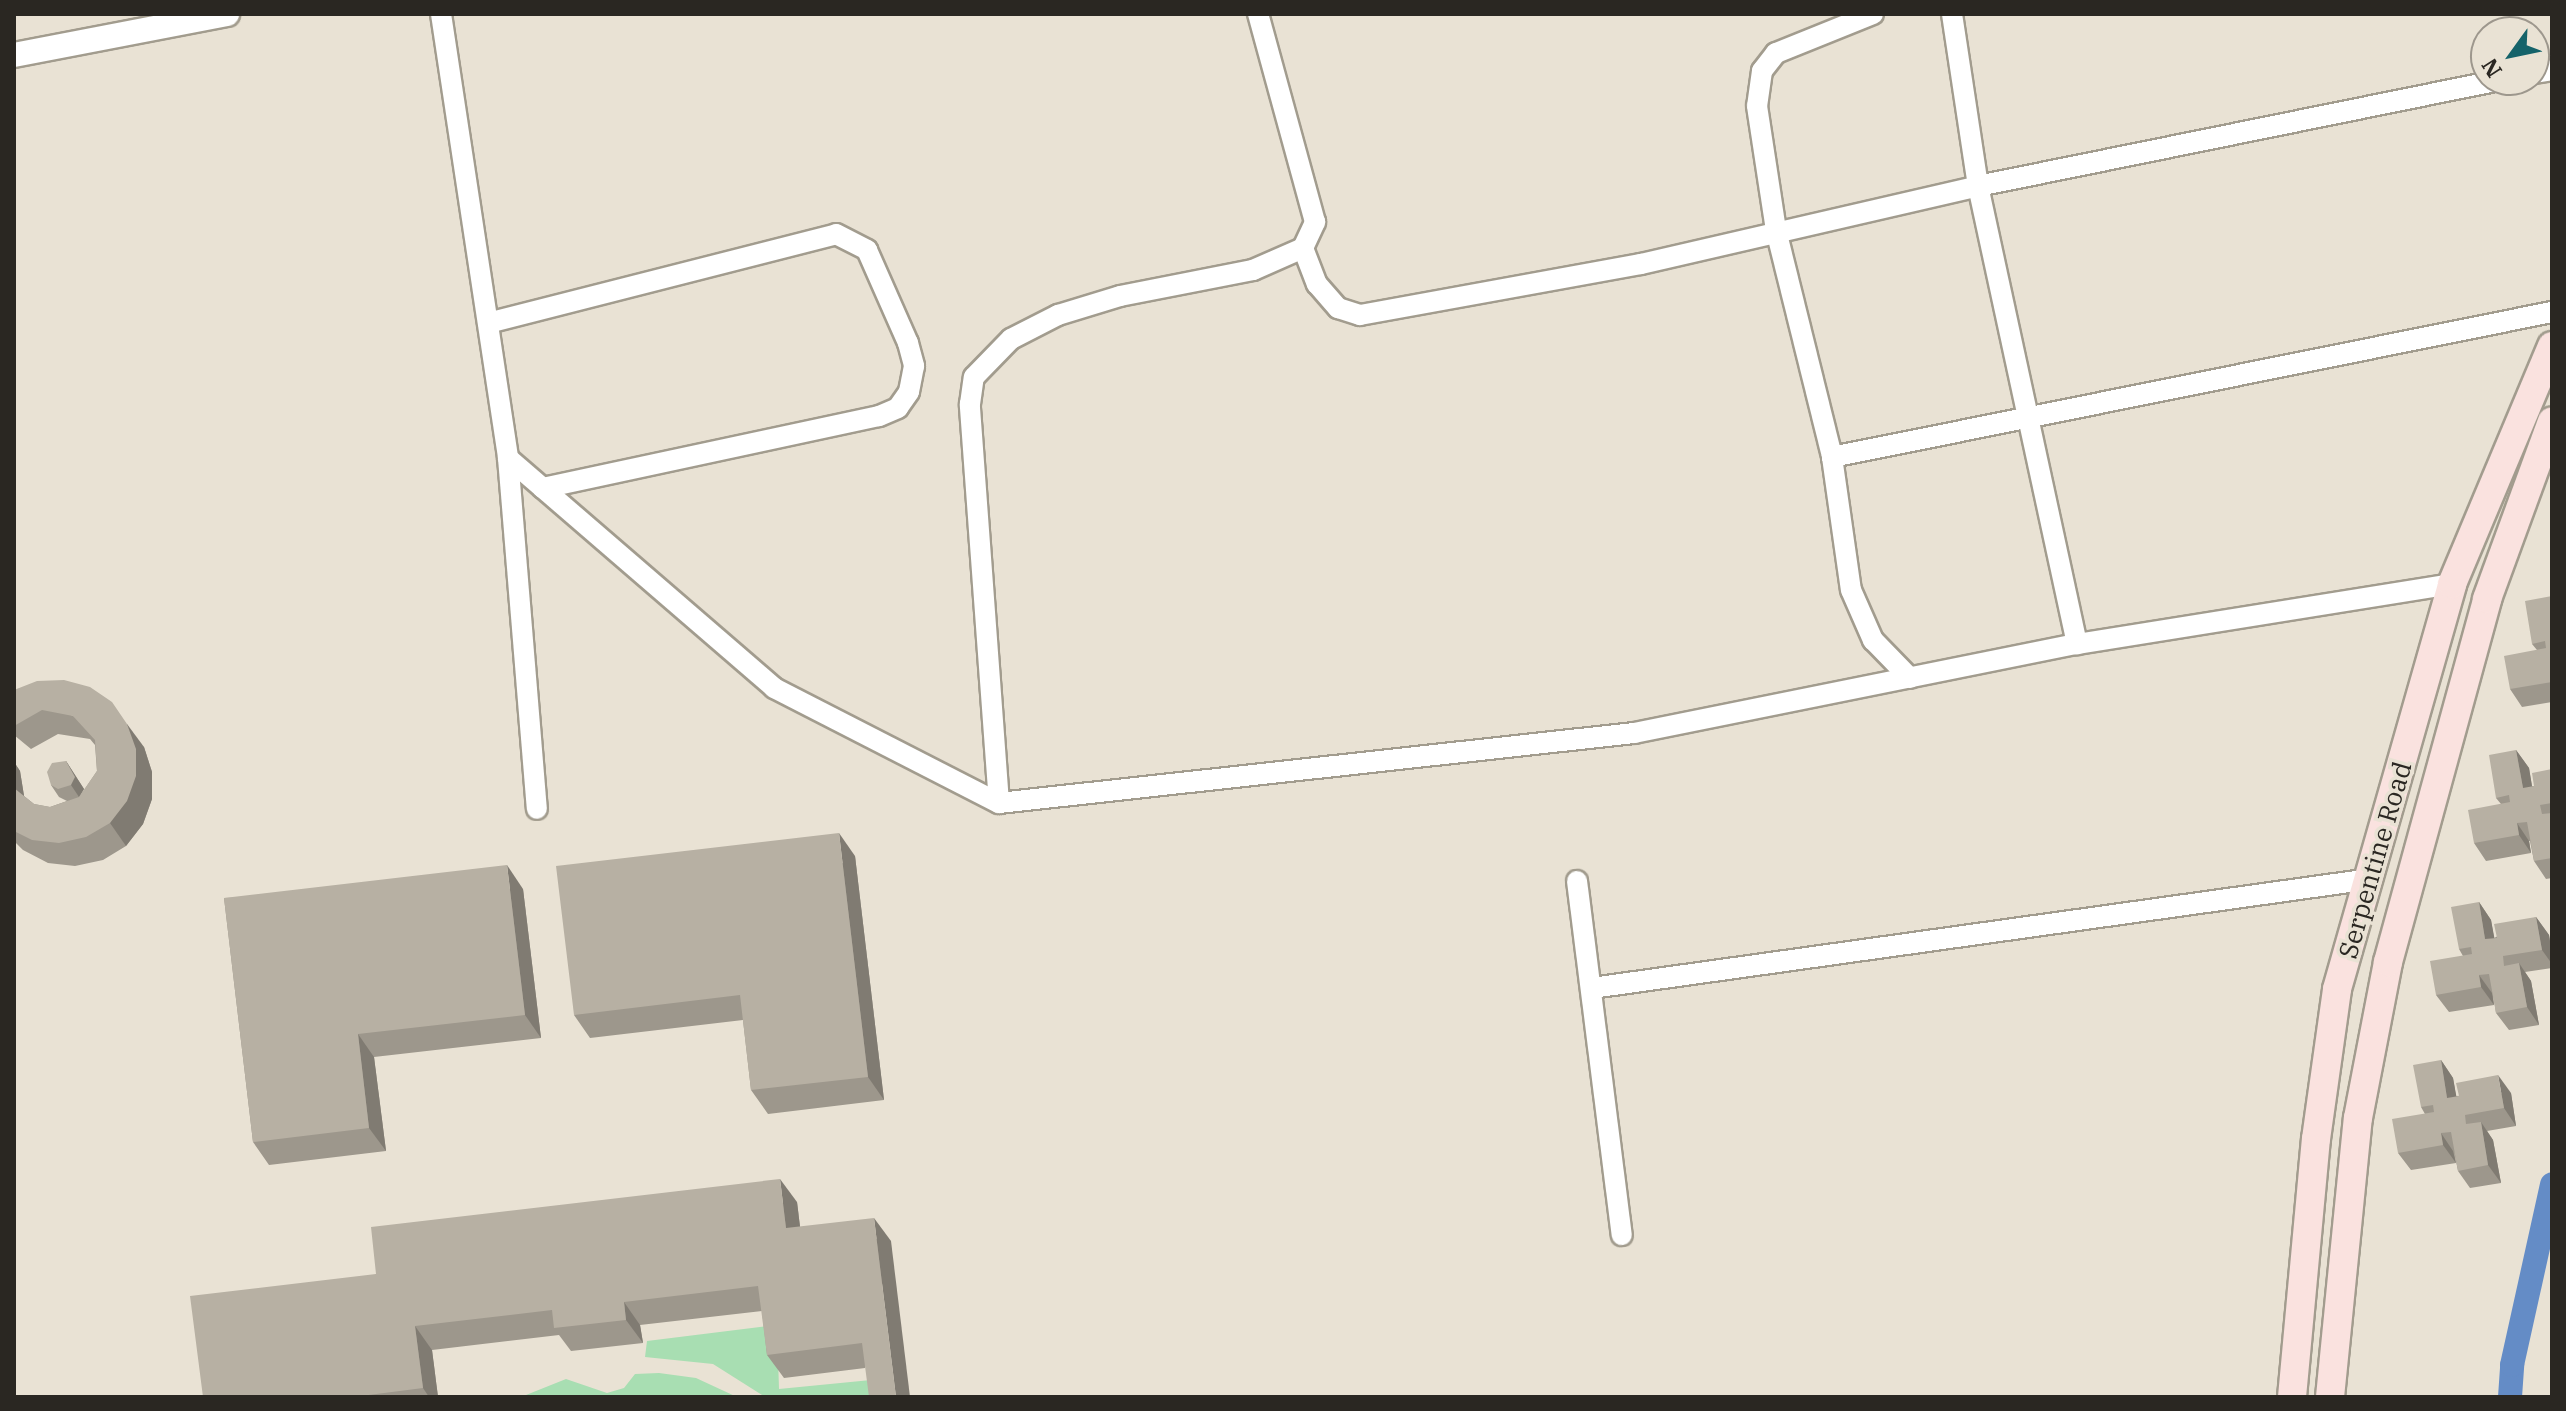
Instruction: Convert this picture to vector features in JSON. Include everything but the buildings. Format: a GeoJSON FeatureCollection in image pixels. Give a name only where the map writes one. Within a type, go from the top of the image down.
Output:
{"type":"FeatureCollection","features":[{"type":"Feature","properties":{"kind":"main road","name":"Serpentine Road"},"geometry":{"type":"LineString","coordinates":[[2292,1397],[2316,1139],[2337,989],[2371,879],[2452,584],[2552,346]]}},
{"type":"Feature","properties":{"kind":"main road"},"geometry":{"type":"LineString","coordinates":[[2330,1397],[2354,1146],[2388,962],[2434,784],[2487,599],[2552,421]]}},
{"type":"Feature","properties":{"kind":"main road"},"geometry":{"type":"LineString","coordinates":[[2316,1139],[2354,1146]]}},
{"type":"Feature","properties":{"kind":"main road"},"geometry":{"type":"LineString","coordinates":[[2302,1279],[2340,1281]]}},
{"type":"Feature","properties":{"kind":"street"},"geometry":{"type":"LineString","coordinates":[[14,55],[227,14]]}},
{"type":"Feature","properties":{"kind":"street"},"geometry":{"type":"LineString","coordinates":[[441,14],[508,458],[537,809]]}},
{"type":"Feature","properties":{"kind":"street"},"geometry":{"type":"LineString","coordinates":[[999,803],[970,404],[974,377],[1011,339],[1047,319],[1120,296],[1253,270],[1303,248],[1315,222],[1258,14]]}},
{"type":"Feature","properties":{"kind":"street"},"geometry":{"type":"LineString","coordinates":[[1873,14],[1795,42],[1776,53],[1762,71],[1757,106],[1776,230],[1832,457],[1843,548],[1861,617],[1873,640],[1910,678]]}},
{"type":"Feature","properties":{"kind":"street"},"geometry":{"type":"LineString","coordinates":[[1952,14],[1978,186],[2077,644]]}},
{"type":"Feature","properties":{"kind":"street"},"geometry":{"type":"LineString","coordinates":[[1303,248],[1317,284],[1338,308],[1360,315],[1641,264],[1776,230],[1978,186],[2470,86]]}},
{"type":"Feature","properties":{"kind":"street"},"geometry":{"type":"LineString","coordinates":[[488,323],[836,234],[867,250],[905,333],[914,366],[909,392],[898,408],[543,488]]}},
{"type":"Feature","properties":{"kind":"street"},"geometry":{"type":"LineString","coordinates":[[1832,457],[2552,312]]}},
{"type":"Feature","properties":{"kind":"street"},"geometry":{"type":"LineString","coordinates":[[508,458],[774,688],[999,803],[1634,733],[2077,644],[2452,584]]}},
{"type":"Feature","properties":{"kind":"street"},"geometry":{"type":"LineString","coordinates":[[1592,988],[2371,879]]}},
{"type":"Feature","properties":{"kind":"street"},"geometry":{"type":"LineString","coordinates":[[1577,881],[1622,1235]]}},
{"type":"Feature","properties":{"kind":"green space"},"geometry":{"type":"Polygon","coordinates":[[[777,1325],[779,1389],[871,1380],[872,1397],[765,1397],[713,1364],[645,1357],[647,1341],[777,1325]]]}},
{"type":"Feature","properties":{"kind":"green space"},"geometry":{"type":"Polygon","coordinates":[[[659,1373],[696,1378],[737,1397],[521,1397],[566,1379],[607,1393],[624,1388],[635,1374],[659,1373]]]}},
{"type":"Feature","properties":{"kind":"waterway"},"geometry":{"type":"LineString","coordinates":[[2510,1397],[2512,1365],[2552,1184]]}}]}
